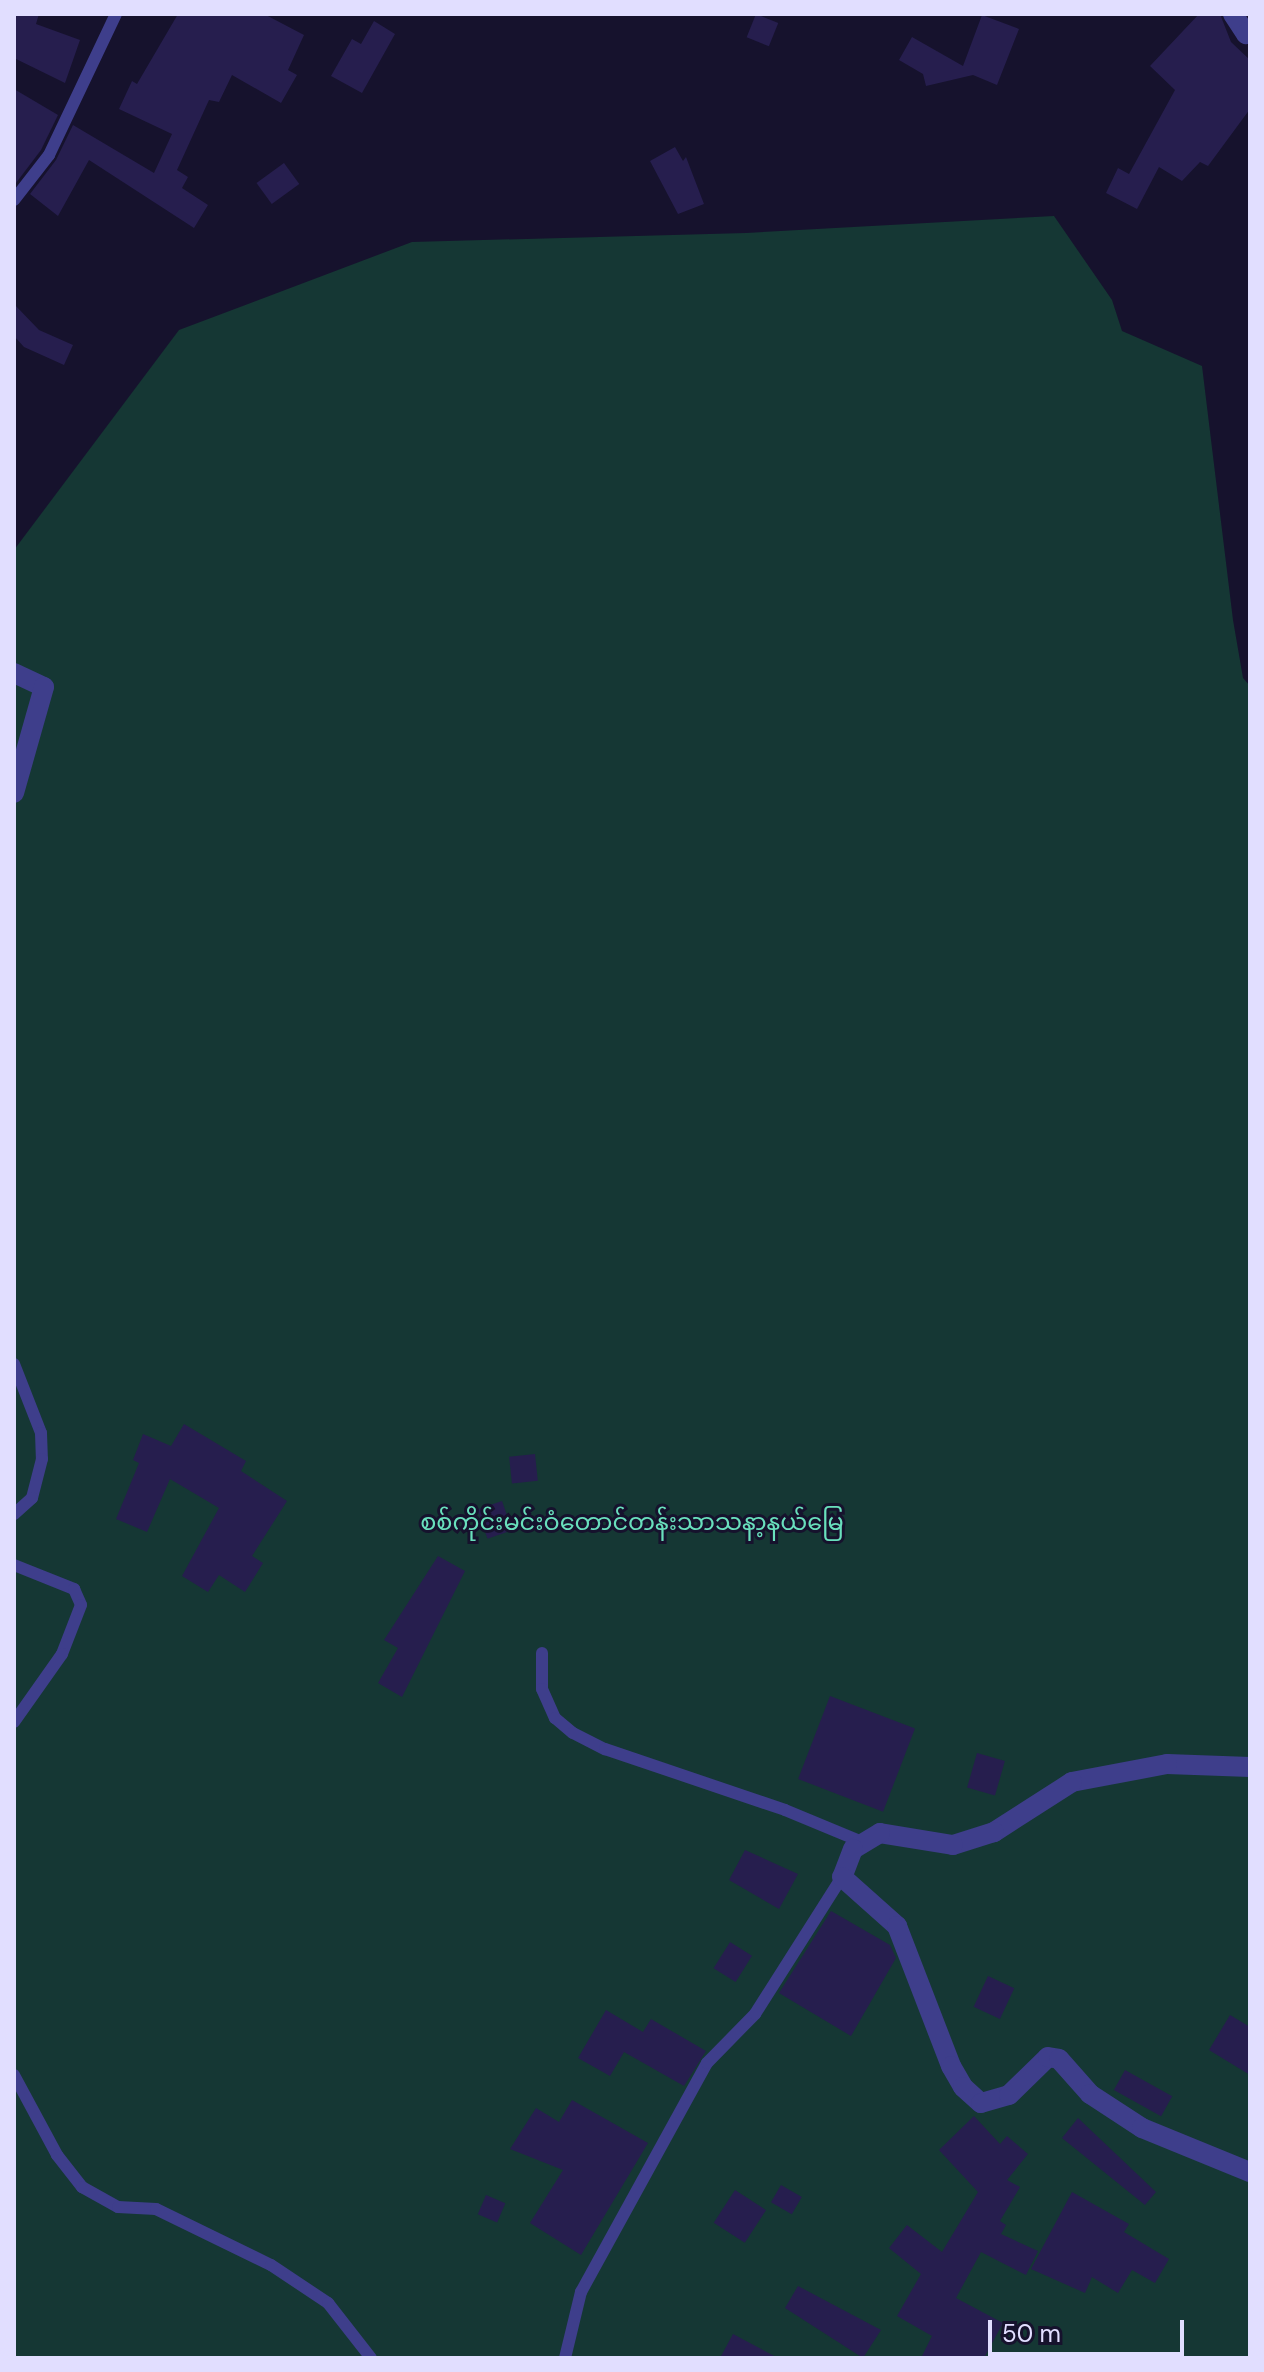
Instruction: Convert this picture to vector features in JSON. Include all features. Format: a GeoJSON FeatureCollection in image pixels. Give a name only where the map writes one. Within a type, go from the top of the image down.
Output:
{"type":"FeatureCollection","features":[{"type":"Feature","properties":{"kind":"street"},"geometry":{"type":"LineString","coordinates":[[1233,14],[1249,34]]}},
{"type":"Feature","properties":{"kind":"street"},"geometry":{"type":"LineString","coordinates":[[14,673],[44,687],[14,793]]}},
{"type":"Feature","properties":{"kind":"street"},"geometry":{"type":"LineString","coordinates":[[1250,1767],[1167,1764],[1072,1782],[994,1832],[953,1845],[880,1833],[860,1841],[842,1877],[897,1926],[951,2066],[963,2087],[981,2103],[1009,2095],[1048,2057],[1059,2059],[1090,2094],[1142,2128],[1250,2172]]}},
{"type":"Feature","properties":{"kind":"lane"},"geometry":{"type":"LineString","coordinates":[[14,200],[49,155],[116,14]]}},
{"type":"Feature","properties":{"kind":"lane"},"geometry":{"type":"LineString","coordinates":[[14,1364],[41,1433],[42,1459],[32,1498],[14,1514]]}},
{"type":"Feature","properties":{"kind":"lane"},"geometry":{"type":"LineString","coordinates":[[14,1565],[74,1589],[81,1605],[62,1654],[14,1722]]}},
{"type":"Feature","properties":{"kind":"lane"},"geometry":{"type":"LineString","coordinates":[[542,1653],[542,1689],[555,1718],[573,1733],[620,1755],[785,1810],[860,1841]]}},
{"type":"Feature","properties":{"kind":"lane"},"geometry":{"type":"LineString","coordinates":[[565,2358],[581,2292],[707,2063],[763,2003],[842,1877]]}},
{"type":"Feature","properties":{"kind":"lane"},"geometry":{"type":"LineString","coordinates":[[14,2075],[57,2155],[82,2187],[118,2207],[156,2209],[271,2265],[328,2303],[371,2358]]}},
{"type":"Feature","properties":{"kind":"green space","name":"စစ်ကိုင်းမင်းဝံတောင်တန်းသာသနာ့နယ်မြေ"},"geometry":{"type":"Polygon","coordinates":[[[1054,216],[1112,300],[1122,331],[1202,366],[1233,620],[1243,678],[1250,686],[1250,2358],[14,2358],[14,550],[179,330],[412,242],[746,233],[1054,216]]]}},
{"type":"Feature","properties":{"kind":"building"},"geometry":{"type":"Polygon","coordinates":[[[14,14],[39,14],[36,24],[80,40],[65,83],[14,58],[14,14]]]}},
{"type":"Feature","properties":{"kind":"building"},"geometry":{"type":"Polygon","coordinates":[[[178,14],[264,14],[304,35],[288,70],[297,75],[281,103],[232,75],[219,102],[209,100],[177,170],[188,177],[182,188],[208,205],[194,228],[89,160],[58,216],[30,194],[56,160],[73,125],[154,173],[172,134],[119,109],[132,81],[137,84],[178,14]]]}},
{"type":"Feature","properties":{"kind":"building"},"geometry":{"type":"Polygon","coordinates":[[[756,14],[778,23],[769,46],[747,37],[756,14]]]}},
{"type":"Feature","properties":{"kind":"building"},"geometry":{"type":"Polygon","coordinates":[[[1199,14],[1220,14],[1231,42],[1250,60],[1250,109],[1208,166],[1200,162],[1182,181],[1159,167],[1137,209],[1106,193],[1118,168],[1129,174],[1175,90],[1150,66],[1199,14]]]}},
{"type":"Feature","properties":{"kind":"building"},"geometry":{"type":"Polygon","coordinates":[[[982,15],[1019,29],[997,85],[973,75],[926,86],[923,74],[899,60],[912,37],[963,66],[982,15]]]}},
{"type":"Feature","properties":{"kind":"building"},"geometry":{"type":"Polygon","coordinates":[[[374,21],[395,34],[362,93],[331,76],[352,39],[361,44],[374,21]]]}},
{"type":"Feature","properties":{"kind":"building"},"geometry":{"type":"Polygon","coordinates":[[[14,89],[58,115],[41,150],[16,183],[14,89]]]}},
{"type":"Feature","properties":{"kind":"building"},"geometry":{"type":"Polygon","coordinates":[[[675,147],[683,161],[686,157],[704,204],[678,214],[650,161],[675,147]]]}},
{"type":"Feature","properties":{"kind":"building"},"geometry":{"type":"Polygon","coordinates":[[[284,163],[299,184],[272,204],[256,183],[284,163]]]}},
{"type":"Feature","properties":{"kind":"building"},"geometry":{"type":"Polygon","coordinates":[[[14,304],[39,330],[73,345],[64,365],[24,347],[14,336],[14,304]]]}},
{"type":"Feature","properties":{"kind":"building"},"geometry":{"type":"Polygon","coordinates":[[[184,1424],[246,1461],[241,1471],[287,1501],[252,1556],[263,1563],[245,1592],[219,1575],[208,1592],[182,1576],[219,1508],[170,1479],[147,1532],[116,1519],[139,1463],[133,1460],[143,1434],[171,1446],[184,1424]]]}},
{"type":"Feature","properties":{"kind":"building"},"geometry":{"type":"Polygon","coordinates":[[[535,1454],[538,1481],[512,1484],[509,1457],[535,1454]]]}},
{"type":"Feature","properties":{"kind":"building"},"geometry":{"type":"Polygon","coordinates":[[[502,1501],[512,1530],[488,1539],[477,1509],[502,1501]]]}},
{"type":"Feature","properties":{"kind":"building"},"geometry":{"type":"Polygon","coordinates":[[[438,1556],[465,1571],[402,1697],[378,1683],[398,1648],[384,1640],[438,1556]]]}},
{"type":"Feature","properties":{"kind":"building"},"geometry":{"type":"Polygon","coordinates":[[[830,1696],[915,1729],[883,1812],[798,1779],[830,1696]]]}},
{"type":"Feature","properties":{"kind":"building"},"geometry":{"type":"Polygon","coordinates":[[[977,1753],[1005,1761],[995,1796],[967,1788],[977,1753]]]}},
{"type":"Feature","properties":{"kind":"building"},"geometry":{"type":"Polygon","coordinates":[[[745,1850],[798,1874],[779,1909],[729,1880],[745,1850]]]}},
{"type":"Feature","properties":{"kind":"building"},"geometry":{"type":"Polygon","coordinates":[[[831,1911],[890,1945],[896,1958],[851,2036],[779,1993],[831,1911]]]}},
{"type":"Feature","properties":{"kind":"building"},"geometry":{"type":"Polygon","coordinates":[[[730,1942],[752,1956],[736,1982],[714,1968],[730,1942]]]}},
{"type":"Feature","properties":{"kind":"building"},"geometry":{"type":"Polygon","coordinates":[[[988,1976],[1014,1988],[1000,2019],[974,2007],[988,1976]]]}},
{"type":"Feature","properties":{"kind":"building"},"geometry":{"type":"Polygon","coordinates":[[[606,2010],[643,2032],[651,2019],[706,2051],[684,2086],[624,2052],[610,2076],[578,2058],[606,2010]]]}},
{"type":"Feature","properties":{"kind":"building"},"geometry":{"type":"Polygon","coordinates":[[[1230,2015],[1250,2027],[1250,2075],[1209,2050],[1230,2015]]]}},
{"type":"Feature","properties":{"kind":"building"},"geometry":{"type":"Polygon","coordinates":[[[1125,2070],[1172,2096],[1161,2116],[1114,2090],[1125,2070]]]}},
{"type":"Feature","properties":{"kind":"building"},"geometry":{"type":"Polygon","coordinates":[[[572,2100],[648,2143],[581,2255],[530,2223],[563,2170],[510,2149],[536,2108],[559,2122],[572,2100]]]}},
{"type":"Feature","properties":{"kind":"building"},"geometry":{"type":"Polygon","coordinates":[[[974,2116],[1000,2144],[1007,2136],[1028,2154],[1007,2180],[1020,2187],[1000,2221],[1006,2225],[1001,2234],[1038,2251],[1026,2275],[981,2252],[956,2298],[1003,2323],[984,2358],[921,2358],[932,2336],[897,2316],[921,2274],[889,2248],[907,2225],[942,2252],[978,2192],[939,2150],[974,2116]]]}},
{"type":"Feature","properties":{"kind":"building"},"geometry":{"type":"Polygon","coordinates":[[[1078,2118],[1156,2192],[1145,2205],[1062,2138],[1078,2118]]]}},
{"type":"Feature","properties":{"kind":"building"},"geometry":{"type":"Polygon","coordinates":[[[781,2185],[802,2197],[792,2214],[771,2202],[781,2185]]]}},
{"type":"Feature","properties":{"kind":"building"},"geometry":{"type":"Polygon","coordinates":[[[735,2190],[766,2210],[745,2243],[714,2223],[735,2190]]]}},
{"type":"Feature","properties":{"kind":"building"},"geometry":{"type":"Polygon","coordinates":[[[1072,2192],[1129,2224],[1124,2232],[1169,2259],[1155,2283],[1132,2270],[1118,2293],[1092,2277],[1085,2293],[1031,2269],[1072,2192]]]}},
{"type":"Feature","properties":{"kind":"building"},"geometry":{"type":"Polygon","coordinates":[[[486,2195],[505,2203],[497,2223],[478,2214],[486,2195]]]}},
{"type":"Feature","properties":{"kind":"building"},"geometry":{"type":"Polygon","coordinates":[[[798,2286],[881,2330],[863,2358],[785,2308],[798,2286]]]}},
{"type":"Feature","properties":{"kind":"building"},"geometry":{"type":"Polygon","coordinates":[[[733,2334],[778,2358],[720,2358],[733,2334]]]}}]}
